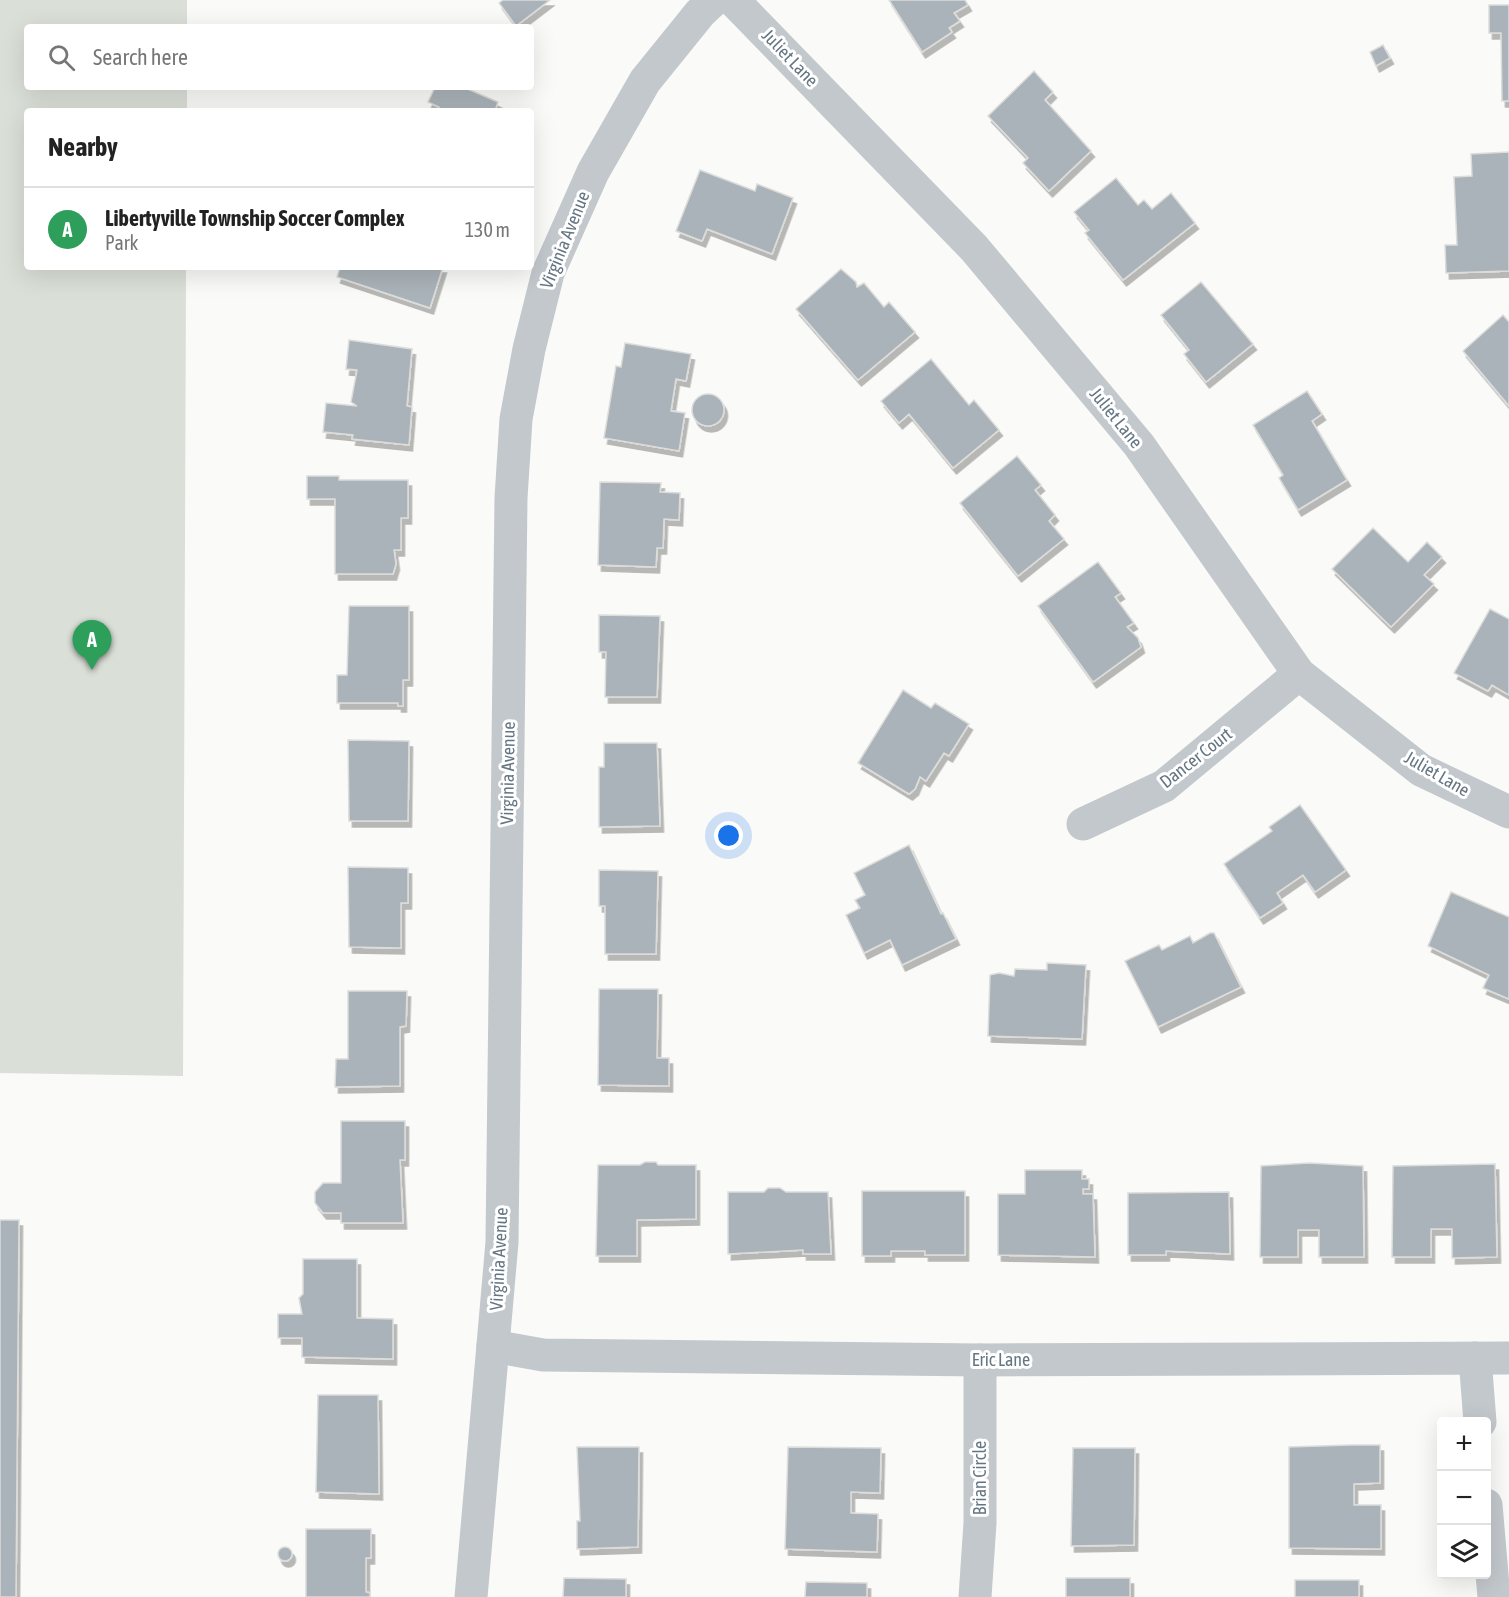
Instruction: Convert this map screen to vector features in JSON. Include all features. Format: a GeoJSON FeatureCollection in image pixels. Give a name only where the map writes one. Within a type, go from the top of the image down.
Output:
{"type":"FeatureCollection","features":[{"type":"Feature","properties":{"kind":"street","name":"Virginia Avenue"},"geometry":{"type":"LineString","coordinates":[[471,1597],[502,1242],[511,498],[516,419],[529,349],[548,273],[593,172],[645,81],[700,13],[714,0]]}},
{"type":"Feature","properties":{"kind":"street","name":"Juliet Lane"},"geometry":{"type":"LineString","coordinates":[[733,0],[974,248],[1139,445],[1299,674],[1421,770],[1509,812]]}},
{"type":"Feature","properties":{"kind":"street","name":"Dancer Court"},"geometry":{"type":"LineString","coordinates":[[1083,824],[1164,786],[1299,674]]}},
{"type":"Feature","properties":{"kind":"street","name":"Eric Lane"},"geometry":{"type":"LineString","coordinates":[[493,1346],[543,1355],[980,1360],[1509,1358]]}},
{"type":"Feature","properties":{"kind":"street"},"geometry":{"type":"LineString","coordinates":[[1475,1358],[1480,1417]]}},
{"type":"Feature","properties":{"kind":"street","name":"Brian Circle"},"geometry":{"type":"LineString","coordinates":[[975,1597],[980,1523],[980,1360]]}},
{"type":"Feature","properties":{"kind":"street"},"geometry":{"type":"LineString","coordinates":[[1488,1525],[1494,1597]]}},
{"type":"Feature","properties":{"kind":"shaded area"},"geometry":{"type":"Polygon","coordinates":[[[0,0],[187,0],[187,24],[24,24],[24,90],[187,90],[187,108],[24,108],[24,270],[186,270],[183,1076],[0,1073],[0,0]]]}},
{"type":"Feature","properties":{"kind":"building"},"geometry":{"type":"Polygon","coordinates":[[[503,0],[550,0],[519,24],[515,24],[499,3],[503,0]]]}},
{"type":"Feature","properties":{"kind":"building"},"geometry":{"type":"Polygon","coordinates":[[[889,0],[965,0],[968,5],[954,13],[960,21],[949,28],[952,32],[922,52],[889,0]]]}},
{"type":"Feature","properties":{"kind":"building"},"geometry":{"type":"Polygon","coordinates":[[[1489,5],[1509,5],[1509,101],[1502,101],[1501,33],[1489,33],[1489,5]]]}},
{"type":"Feature","properties":{"kind":"building"},"geometry":{"type":"Polygon","coordinates":[[[1383,45],[1390,58],[1376,66],[1370,52],[1383,45]]]}},
{"type":"Feature","properties":{"kind":"building"},"geometry":{"type":"Polygon","coordinates":[[[1034,71],[1053,92],[1045,100],[1091,151],[1049,191],[1023,163],[1028,158],[988,116],[1034,71]]]}},
{"type":"Feature","properties":{"kind":"building"},"geometry":{"type":"Polygon","coordinates":[[[434,90],[470,90],[498,102],[496,108],[438,108],[428,102],[434,90]]]}},
{"type":"Feature","properties":{"kind":"building"},"geometry":{"type":"Polygon","coordinates":[[[1509,152],[1509,271],[1446,273],[1445,245],[1457,245],[1454,177],[1472,176],[1471,154],[1509,152]]]}},
{"type":"Feature","properties":{"kind":"building"},"geometry":{"type":"Polygon","coordinates":[[[700,170],[755,191],[757,184],[793,198],[772,254],[707,229],[702,241],[676,231],[700,170]]]}},
{"type":"Feature","properties":{"kind":"building"},"geometry":{"type":"Polygon","coordinates":[[[1116,178],[1138,205],[1144,200],[1152,209],[1171,193],[1195,223],[1123,280],[1085,233],[1089,230],[1074,212],[1116,178]]]}},
{"type":"Feature","properties":{"kind":"building"},"geometry":{"type":"Polygon","coordinates":[[[841,269],[856,282],[857,287],[864,283],[884,307],[889,302],[915,332],[858,380],[796,309],[841,269]]]}},
{"type":"Feature","properties":{"kind":"building"},"geometry":{"type":"Polygon","coordinates":[[[339,270],[442,270],[430,308],[337,277],[339,270]]]}},
{"type":"Feature","properties":{"kind":"building"},"geometry":{"type":"Polygon","coordinates":[[[1201,282],[1253,344],[1206,382],[1184,354],[1189,350],[1161,315],[1201,282]]]}},
{"type":"Feature","properties":{"kind":"building"},"geometry":{"type":"Polygon","coordinates":[[[1503,315],[1509,322],[1509,406],[1463,351],[1503,315]]]}},
{"type":"Feature","properties":{"kind":"building"},"geometry":{"type":"Polygon","coordinates":[[[349,340],[412,349],[407,406],[412,407],[409,445],[352,439],[353,435],[323,432],[326,403],[357,406],[351,402],[357,370],[346,369],[349,340]]]}},
{"type":"Feature","properties":{"kind":"building"},"geometry":{"type":"Polygon","coordinates":[[[625,343],[691,354],[686,381],[676,379],[671,411],[685,413],[679,451],[604,438],[616,366],[621,367],[625,343]]]}},
{"type":"Feature","properties":{"kind":"building"},"geometry":{"type":"Polygon","coordinates":[[[931,359],[969,405],[974,400],[999,430],[953,468],[909,414],[899,423],[881,401],[931,359]]]}},
{"type":"Feature","properties":{"kind":"building"},"geometry":{"type":"Polygon","coordinates":[[[1307,391],[1322,414],[1312,421],[1347,480],[1298,510],[1279,478],[1283,475],[1253,425],[1307,391]]]}},
{"type":"Feature","properties":{"kind":"building"},"geometry":{"type":"Polygon","coordinates":[[[708,394],[719,399],[724,410],[719,421],[708,426],[697,421],[692,410],[697,399],[708,394]]]}},
{"type":"Feature","properties":{"kind":"building"},"geometry":{"type":"Polygon","coordinates":[[[1017,456],[1041,485],[1035,490],[1055,515],[1049,521],[1064,539],[1018,576],[960,503],[1017,456]]]}},
{"type":"Feature","properties":{"kind":"building"},"geometry":{"type":"Polygon","coordinates":[[[307,476],[339,476],[339,480],[408,480],[408,518],[401,518],[401,550],[394,550],[396,564],[393,574],[335,574],[335,499],[307,499],[307,476]]]}},
{"type":"Feature","properties":{"kind":"building"},"geometry":{"type":"Polygon","coordinates":[[[600,482],[661,483],[660,492],[680,493],[679,520],[664,519],[663,548],[657,548],[656,567],[598,565],[600,482]]]}},
{"type":"Feature","properties":{"kind":"building"},"geometry":{"type":"Polygon","coordinates":[[[1373,528],[1408,562],[1427,542],[1442,557],[1424,575],[1434,584],[1391,627],[1332,569],[1373,528]]]}},
{"type":"Feature","properties":{"kind":"building"},"geometry":{"type":"Polygon","coordinates":[[[1098,562],[1121,593],[1115,597],[1134,623],[1127,627],[1138,638],[1141,647],[1093,682],[1038,606],[1098,562]]]}},
{"type":"Feature","properties":{"kind":"building"},"geometry":{"type":"Polygon","coordinates":[[[349,606],[409,606],[409,680],[403,680],[403,706],[398,706],[398,703],[337,703],[337,675],[347,675],[349,606]]]}},
{"type":"Feature","properties":{"kind":"building"},"geometry":{"type":"Polygon","coordinates":[[[1490,609],[1509,619],[1509,695],[1492,685],[1488,691],[1454,673],[1490,609]]]}},
{"type":"Feature","properties":{"kind":"building"},"geometry":{"type":"Polygon","coordinates":[[[599,615],[660,616],[657,697],[605,697],[606,652],[599,652],[599,615]]]}},
{"type":"Feature","properties":{"kind":"building"},"geometry":{"type":"Polygon","coordinates":[[[903,690],[931,708],[935,703],[969,724],[949,756],[944,753],[926,781],[920,777],[915,789],[909,794],[858,763],[903,690]]]}},
{"type":"Feature","properties":{"kind":"building"},"geometry":{"type":"Polygon","coordinates":[[[348,740],[409,741],[408,821],[349,821],[348,740]]]}},
{"type":"Feature","properties":{"kind":"building"},"geometry":{"type":"Polygon","coordinates":[[[604,743],[657,743],[660,826],[599,827],[599,767],[604,767],[604,743]]]}},
{"type":"Feature","properties":{"kind":"building"},"geometry":{"type":"Polygon","coordinates":[[[1300,805],[1346,870],[1315,892],[1303,875],[1277,893],[1283,903],[1260,918],[1224,864],[1272,831],[1269,827],[1300,805]]]}},
{"type":"Feature","properties":{"kind":"building"},"geometry":{"type":"Polygon","coordinates":[[[909,845],[941,914],[943,913],[956,939],[902,965],[890,940],[864,953],[846,915],[860,908],[855,900],[865,895],[854,873],[909,845]]]}},
{"type":"Feature","properties":{"kind":"building"},"geometry":{"type":"Polygon","coordinates":[[[348,867],[408,868],[408,903],[401,903],[401,948],[349,947],[348,867]]]}},
{"type":"Feature","properties":{"kind":"building"},"geometry":{"type":"Polygon","coordinates":[[[599,870],[658,871],[656,954],[605,954],[605,906],[599,906],[599,870]]]}},
{"type":"Feature","properties":{"kind":"building"},"geometry":{"type":"Polygon","coordinates":[[[1451,892],[1509,917],[1509,999],[1483,988],[1489,975],[1428,946],[1451,892]]]}},
{"type":"Feature","properties":{"kind":"building"},"geometry":{"type":"Polygon","coordinates":[[[1214,933],[1241,987],[1158,1027],[1125,961],[1159,945],[1162,950],[1190,936],[1193,943],[1214,933]]]}},
{"type":"Feature","properties":{"kind":"building"},"geometry":{"type":"Polygon","coordinates":[[[1047,963],[1086,965],[1082,1039],[988,1036],[990,975],[999,973],[1014,976],[1015,969],[1047,970],[1047,963]]]}},
{"type":"Feature","properties":{"kind":"building"},"geometry":{"type":"Polygon","coordinates":[[[599,989],[658,989],[657,1058],[669,1058],[669,1086],[598,1085],[599,989]]]}},
{"type":"Feature","properties":{"kind":"building"},"geometry":{"type":"Polygon","coordinates":[[[348,991],[407,991],[406,1026],[400,1027],[400,1086],[335,1087],[336,1059],[348,1059],[348,991]]]}},
{"type":"Feature","properties":{"kind":"building"},"geometry":{"type":"Polygon","coordinates":[[[341,1121],[405,1121],[405,1160],[400,1160],[403,1223],[341,1223],[341,1213],[323,1213],[315,1203],[315,1192],[323,1183],[341,1183],[341,1121]]]}},
{"type":"Feature","properties":{"kind":"building"},"geometry":{"type":"Polygon","coordinates":[[[645,1162],[656,1162],[658,1165],[696,1165],[696,1219],[637,1220],[637,1256],[596,1256],[598,1165],[640,1165],[645,1162]]]}},
{"type":"Feature","properties":{"kind":"building"},"geometry":{"type":"Polygon","coordinates":[[[1309,1163],[1363,1166],[1364,1257],[1319,1257],[1319,1230],[1298,1230],[1298,1257],[1260,1257],[1261,1166],[1309,1163]]]}},
{"type":"Feature","properties":{"kind":"building"},"geometry":{"type":"Polygon","coordinates":[[[1495,1164],[1497,1257],[1452,1258],[1452,1229],[1431,1229],[1431,1257],[1392,1257],[1393,1166],[1495,1164]]]}},
{"type":"Feature","properties":{"kind":"building"},"geometry":{"type":"Polygon","coordinates":[[[1025,1170],[1082,1170],[1082,1179],[1089,1179],[1089,1189],[1083,1189],[1083,1194],[1093,1194],[1095,1257],[998,1255],[998,1194],[1025,1194],[1025,1170]]]}},
{"type":"Feature","properties":{"kind":"building"},"geometry":{"type":"Polygon","coordinates":[[[768,1188],[780,1188],[786,1192],[828,1192],[831,1254],[803,1254],[803,1250],[728,1254],[728,1192],[764,1192],[768,1188]]]}},
{"type":"Feature","properties":{"kind":"building"},"geometry":{"type":"Polygon","coordinates":[[[862,1191],[965,1191],[965,1255],[925,1255],[925,1251],[891,1251],[891,1256],[862,1256],[862,1191]]]}},
{"type":"Feature","properties":{"kind":"building"},"geometry":{"type":"Polygon","coordinates":[[[1229,1192],[1230,1254],[1166,1251],[1166,1255],[1128,1255],[1128,1193],[1229,1192]]]}},
{"type":"Feature","properties":{"kind":"building"},"geometry":{"type":"Polygon","coordinates":[[[0,1220],[19,1220],[16,1597],[0,1597],[0,1220]]]}},
{"type":"Feature","properties":{"kind":"building"},"geometry":{"type":"Polygon","coordinates":[[[303,1259],[357,1259],[357,1318],[393,1319],[393,1359],[302,1357],[302,1338],[278,1338],[278,1314],[302,1314],[299,1298],[303,1294],[303,1259]]]}},
{"type":"Feature","properties":{"kind":"building"},"geometry":{"type":"Polygon","coordinates":[[[318,1395],[378,1395],[379,1494],[316,1492],[318,1395]]]}},
{"type":"Feature","properties":{"kind":"building"},"geometry":{"type":"Polygon","coordinates":[[[1380,1445],[1380,1483],[1354,1484],[1354,1505],[1381,1505],[1381,1549],[1289,1548],[1289,1447],[1380,1445]]]}},
{"type":"Feature","properties":{"kind":"building"},"geometry":{"type":"Polygon","coordinates":[[[577,1447],[639,1447],[638,1547],[577,1549],[577,1521],[580,1521],[577,1447]]]}},
{"type":"Feature","properties":{"kind":"building"},"geometry":{"type":"Polygon","coordinates":[[[788,1447],[881,1448],[880,1493],[851,1492],[851,1513],[878,1514],[877,1552],[785,1549],[788,1447]]]}},
{"type":"Feature","properties":{"kind":"building"},"geometry":{"type":"Polygon","coordinates":[[[1073,1448],[1135,1448],[1134,1545],[1071,1546],[1073,1448]]]}},
{"type":"Feature","properties":{"kind":"building"},"geometry":{"type":"Polygon","coordinates":[[[306,1529],[371,1529],[371,1558],[366,1558],[366,1592],[370,1593],[370,1597],[306,1597],[306,1529]]]}},
{"type":"Feature","properties":{"kind":"building"},"geometry":{"type":"Polygon","coordinates":[[[282,1547],[288,1547],[292,1554],[288,1561],[282,1561],[278,1557],[278,1551],[282,1547]]]}},
{"type":"Feature","properties":{"kind":"building"},"geometry":{"type":"Polygon","coordinates":[[[564,1578],[626,1579],[626,1597],[563,1597],[564,1578]]]}},
{"type":"Feature","properties":{"kind":"building"},"geometry":{"type":"Polygon","coordinates":[[[1066,1578],[1130,1578],[1130,1597],[1066,1597],[1066,1578]]]}},
{"type":"Feature","properties":{"kind":"building"},"geometry":{"type":"Polygon","coordinates":[[[1295,1580],[1359,1580],[1359,1597],[1295,1597],[1295,1580]]]}},
{"type":"Feature","properties":{"kind":"building"},"geometry":{"type":"Polygon","coordinates":[[[806,1582],[867,1583],[867,1597],[805,1597],[806,1582]]]}},
{"type":"Feature","properties":{"kind":"place","name":"Libertyville Township Soccer Complex"},"geometry":{"type":"Point","coordinates":[92,670]}}]}
